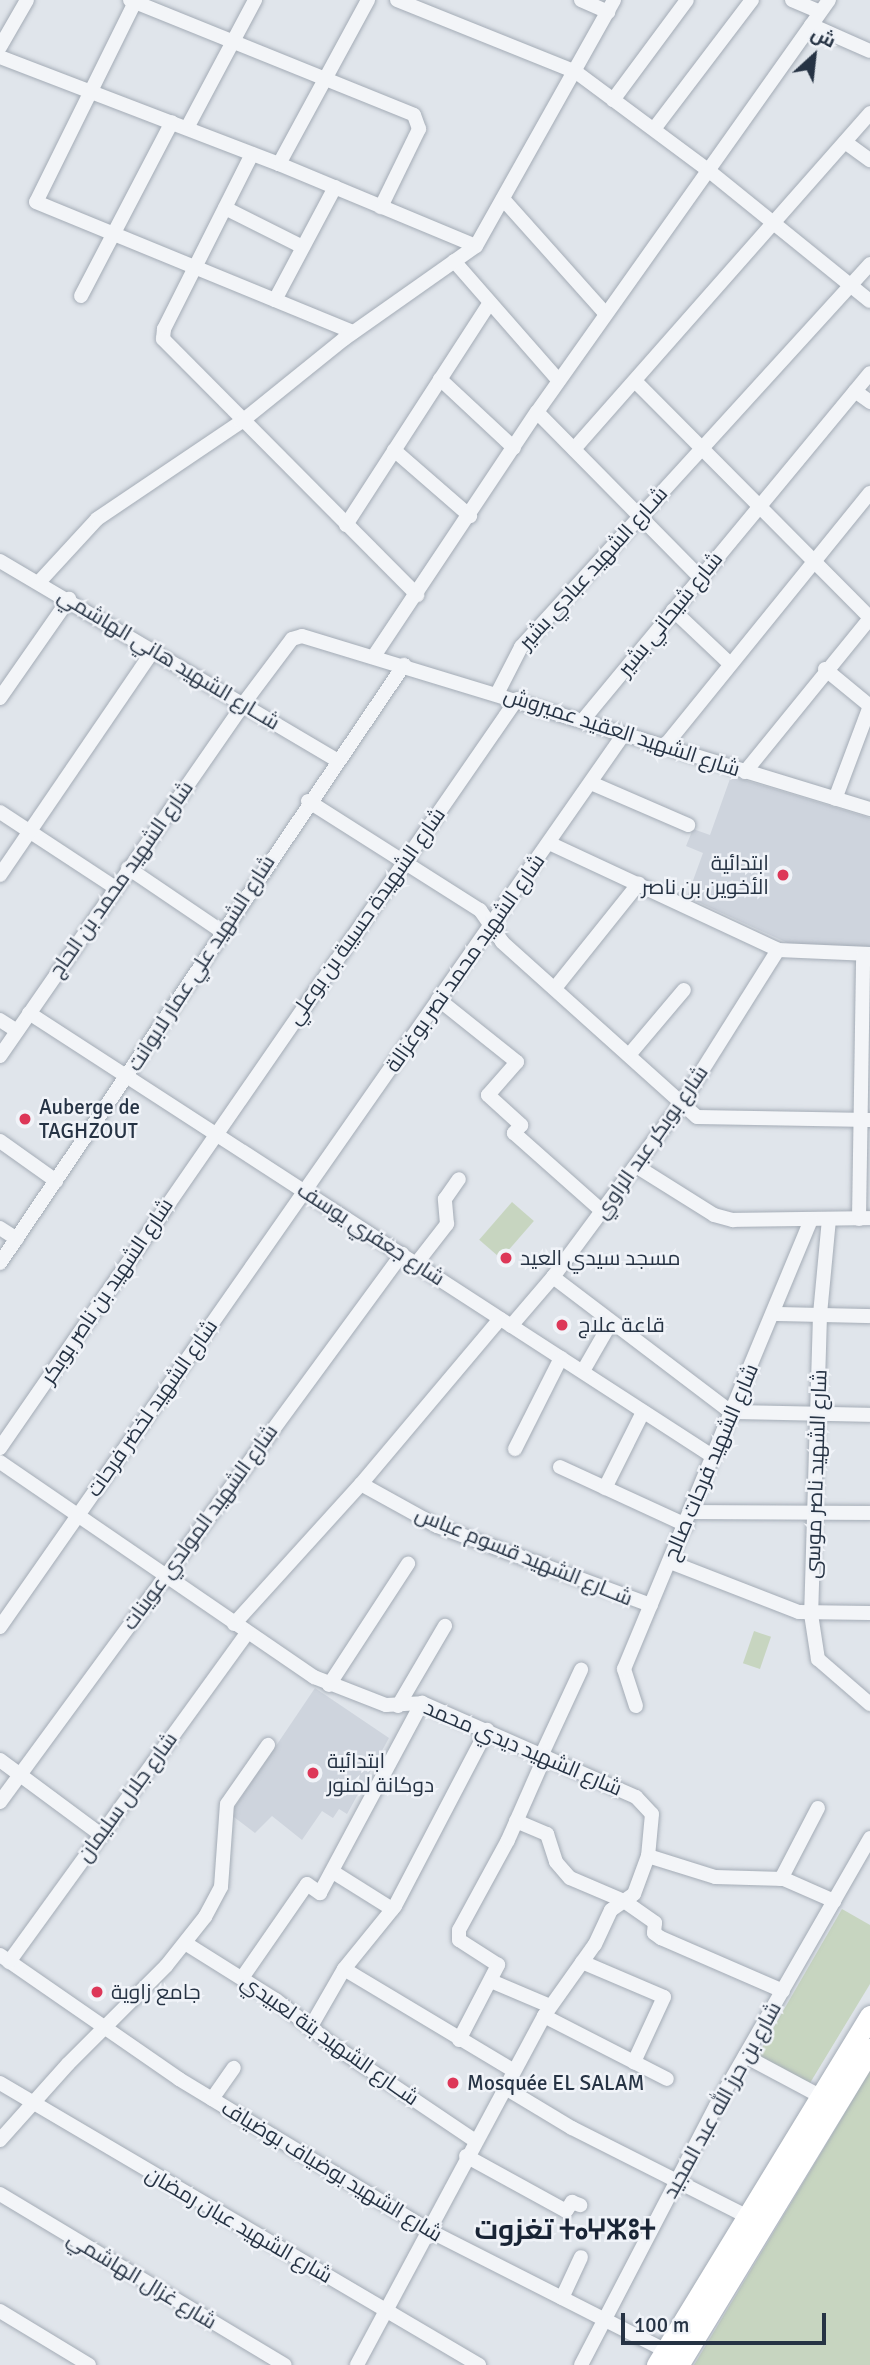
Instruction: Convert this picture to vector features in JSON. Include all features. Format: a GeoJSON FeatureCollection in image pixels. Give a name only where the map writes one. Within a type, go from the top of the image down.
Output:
{"type":"FeatureCollection","features":[{"type":"Feature","properties":{"kind":"highway"},"geometry":{"type":"LineString","coordinates":[[755,2220],[820,2096],[870,2016]]}},
{"type":"Feature","properties":{"kind":"highway"},"geometry":{"type":"LineString","coordinates":[[670,2360],[755,2220],[870,2049]]}},
{"type":"Feature","properties":{"kind":"street"},"geometry":{"type":"LineString","coordinates":[[0,47],[27,0]]}},
{"type":"Feature","properties":{"kind":"street"},"geometry":{"type":"LineString","coordinates":[[187,128],[255,0]]}},
{"type":"Feature","properties":{"kind":"street"},"geometry":{"type":"LineString","coordinates":[[279,164],[368,0]]}},
{"type":"Feature","properties":{"kind":"street"},"geometry":{"type":"LineString","coordinates":[[397,0],[576,72],[708,170],[870,301]]}},
{"type":"Feature","properties":{"kind":"street"},"geometry":{"type":"LineString","coordinates":[[40,581],[97,519],[242,422],[354,332],[475,246],[611,6],[581,0]]}},
{"type":"Feature","properties":{"kind":"street"},"geometry":{"type":"LineString","coordinates":[[613,100],[687,0]]}},
{"type":"Feature","properties":{"kind":"street"},"geometry":{"type":"LineString","coordinates":[[653,129],[752,0]]}},
{"type":"Feature","properties":{"kind":"street"},"geometry":{"type":"LineString","coordinates":[[792,0],[820,12],[870,51]]}},
{"type":"Feature","properties":{"kind":"street"},"geometry":{"type":"LineString","coordinates":[[354,332],[113,235],[35,200],[134,1],[418,119],[419,129],[380,207]]}},
{"type":"Feature","properties":{"kind":"street"},"geometry":{"type":"LineString","coordinates":[[374,656],[417,596],[537,412],[820,12]]}},
{"type":"Feature","properties":{"kind":"street"},"geometry":{"type":"LineString","coordinates":[[0,57],[279,164],[475,246]]}},
{"type":"Feature","properties":{"kind":"street"},"geometry":{"type":"LineString","coordinates":[[574,449],[870,113]]}},
{"type":"Feature","properties":{"kind":"street"},"geometry":{"type":"LineString","coordinates":[[81,296],[172,122]]}},
{"type":"Feature","properties":{"kind":"street"},"geometry":{"type":"LineString","coordinates":[[845,142],[870,160]]}},
{"type":"Feature","properties":{"kind":"street"},"geometry":{"type":"LineString","coordinates":[[252,154],[164,329],[163,340],[417,596]]}},
{"type":"Feature","properties":{"kind":"street"},"geometry":{"type":"LineString","coordinates":[[275,300],[335,187]]}},
{"type":"Feature","properties":{"kind":"street"},"geometry":{"type":"LineString","coordinates":[[503,199],[606,314]]}},
{"type":"Feature","properties":{"kind":"street"},"geometry":{"type":"LineString","coordinates":[[225,208],[303,247]]}},
{"type":"Feature","properties":{"kind":"street"},"geometry":{"type":"LineString","coordinates":[[454,261],[559,381]]}},
{"type":"Feature","properties":{"kind":"street","name":"شـارع الشهيد عبادي بشير"},"geometry":{"type":"LineString","coordinates":[[498,692],[521,647],[639,514],[870,264]]}},
{"type":"Feature","properties":{"kind":"street"},"geometry":{"type":"LineString","coordinates":[[346,525],[490,302]]}},
{"type":"Feature","properties":{"kind":"street","name":"شارع شيحاني بشير"},"geometry":{"type":"LineString","coordinates":[[583,720],[699,576],[870,373]]}},
{"type":"Feature","properties":{"kind":"street"},"geometry":{"type":"LineString","coordinates":[[440,379],[513,448]]}},
{"type":"Feature","properties":{"kind":"street"},"geometry":{"type":"LineString","coordinates":[[635,381],[699,450],[870,618],[825,669],[745,772]]}},
{"type":"Feature","properties":{"kind":"street"},"geometry":{"type":"LineString","coordinates":[[855,391],[870,402]]}},
{"type":"Feature","properties":{"kind":"street"},"geometry":{"type":"LineString","coordinates":[[537,412],[699,576]]}},
{"type":"Feature","properties":{"kind":"street"},"geometry":{"type":"LineString","coordinates":[[394,450],[470,516]]}},
{"type":"Feature","properties":{"kind":"street"},"geometry":{"type":"LineString","coordinates":[[664,747],[729,663],[870,493]]}},
{"type":"Feature","properties":{"kind":"street","name":"شــارع الشهيد هاني الهاشمي"},"geometry":{"type":"LineString","coordinates":[[0,561],[69,598],[336,760]]}},
{"type":"Feature","properties":{"kind":"street"},"geometry":{"type":"LineString","coordinates":[[0,698],[69,598]]}},
{"type":"Feature","properties":{"kind":"street"},"geometry":{"type":"LineString","coordinates":[[673,610],[729,663]]}},
{"type":"Feature","properties":{"kind":"street","name":"شارع الشهيد محمد بن الحاج"},"geometry":{"type":"LineString","coordinates":[[0,1056],[114,887],[292,639],[313,636],[374,656]]}},
{"type":"Feature","properties":{"kind":"street"},"geometry":{"type":"LineString","coordinates":[[0,875],[154,649]]}},
{"type":"Feature","properties":{"kind":"street","name":"شارع الشهيد العقيد عميروش"},"geometry":{"type":"LineString","coordinates":[[374,656],[498,692],[664,747],[870,809]]}},
{"type":"Feature","properties":{"kind":"street","name":"شارع الشهيد علي عمار لابوانت"},"geometry":{"type":"LineString","coordinates":[[0,1263],[308,801],[404,665]]}},
{"type":"Feature","properties":{"kind":"street"},"geometry":{"type":"LineString","coordinates":[[825,669],[870,706],[835,799]]}},
{"type":"Feature","properties":{"kind":"street","name":"شارع الشهيدة حسيبة بن بوعلي"},"geometry":{"type":"LineString","coordinates":[[214,1133],[517,699]]}},
{"type":"Feature","properties":{"kind":"street","name":"شارع الشهيد محمد نصر بوغزالة"},"geometry":{"type":"LineString","coordinates":[[305,1191],[624,734]]}},
{"type":"Feature","properties":{"kind":"street"},"geometry":{"type":"LineString","coordinates":[[591,783],[688,825]]}},
{"type":"Feature","properties":{"kind":"street"},"geometry":{"type":"LineString","coordinates":[[308,801],[480,910],[502,942],[697,1117],[713,1120],[864,1120]]}},
{"type":"Feature","properties":{"kind":"street"},"geometry":{"type":"LineString","coordinates":[[0,812],[114,887]]}},
{"type":"Feature","properties":{"kind":"street"},"geometry":{"type":"LineString","coordinates":[[549,843],[778,950],[867,954],[864,1219],[733,1220],[714,1215],[636,1166]]}},
{"type":"Feature","properties":{"kind":"street"},"geometry":{"type":"LineString","coordinates":[[128,868],[221,931]]}},
{"type":"Feature","properties":{"kind":"street"},"geometry":{"type":"LineString","coordinates":[[555,988],[639,883]]}},
{"type":"Feature","properties":{"kind":"street","name":"شارع بوبكر عبد الراوي"},"geometry":{"type":"LineString","coordinates":[[505,1322],[553,1278],[636,1166],[681,1104],[778,950]]}},
{"type":"Feature","properties":{"kind":"street"},"geometry":{"type":"LineString","coordinates":[[629,1055],[684,990]]}},
{"type":"Feature","properties":{"kind":"street"},"geometry":{"type":"LineString","coordinates":[[438,999],[517,1062],[488,1095],[521,1125],[514,1132],[602,1212]]}},
{"type":"Feature","properties":{"kind":"street","name":"شارع جعفري يوسف"},"geometry":{"type":"LineString","coordinates":[[29,1013],[712,1457]]}},
{"type":"Feature","properties":{"kind":"street"},"geometry":{"type":"LineString","coordinates":[[0,1020],[17,1031]]}},
{"type":"Feature","properties":{"kind":"street","name":"شارع الشهيد بن ناصر بوبكر"},"geometry":{"type":"LineString","coordinates":[[0,1448],[214,1133]]}},
{"type":"Feature","properties":{"kind":"street"},"geometry":{"type":"LineString","coordinates":[[0,1141],[56,1181]]}},
{"type":"Feature","properties":{"kind":"street"},"geometry":{"type":"LineString","coordinates":[[416,1264],[447,1224],[445,1199],[459,1179]]}},
{"type":"Feature","properties":{"kind":"street","name":"شارع الشهيد لخضر فرحات"},"geometry":{"type":"LineString","coordinates":[[0,1627],[305,1191]]}},
{"type":"Feature","properties":{"kind":"street","name":"شارع الشهيد ناصر موسى"},"geometry":{"type":"LineString","coordinates":[[829,1219],[820,1315],[811,1614],[818,1659],[870,1704]]}},
{"type":"Feature","properties":{"kind":"street","name":"شارع الشهيد فرحات صالح"},"geometry":{"type":"LineString","coordinates":[[636,1706],[624,1669],[811,1220]]}},
{"type":"Feature","properties":{"kind":"street"},"geometry":{"type":"LineString","coordinates":[[0,1228],[16,1239]]}},
{"type":"Feature","properties":{"kind":"street","name":"شارع الشهيد المولدي عوينات"},"geometry":{"type":"LineString","coordinates":[[0,1801],[402,1254]]}},
{"type":"Feature","properties":{"kind":"street"},"geometry":{"type":"LineString","coordinates":[[553,1278],[610,1324],[731,1412],[870,1415]]}},
{"type":"Feature","properties":{"kind":"street"},"geometry":{"type":"LineString","coordinates":[[774,1314],[870,1316]]}},
{"type":"Feature","properties":{"kind":"street"},"geometry":{"type":"LineString","coordinates":[[234,1624],[505,1322]]}},
{"type":"Feature","properties":{"kind":"street"},"geometry":{"type":"LineString","coordinates":[[583,1371],[610,1324]]}},
{"type":"Feature","properties":{"kind":"street"},"geometry":{"type":"LineString","coordinates":[[515,1448],[561,1358]]}},
{"type":"Feature","properties":{"kind":"street"},"geometry":{"type":"LineString","coordinates":[[605,1488],[643,1412]]}},
{"type":"Feature","properties":{"kind":"street"},"geometry":{"type":"LineString","coordinates":[[0,1462],[164,1577],[329,1685],[395,1706],[445,1626]]}},
{"type":"Feature","properties":{"kind":"street"},"geometry":{"type":"LineString","coordinates":[[560,1467],[605,1488],[688,1518],[814,1512],[870,1513]]}},
{"type":"Feature","properties":{"kind":"street","name":"شــارع الشهيد قسوم عباس"},"geometry":{"type":"LineString","coordinates":[[361,1485],[437,1526],[651,1605]]}},
{"type":"Feature","properties":{"kind":"street"},"geometry":{"type":"LineString","coordinates":[[670,1562],[811,1614],[870,1613]]}},
{"type":"Feature","properties":{"kind":"street"},"geometry":{"type":"LineString","coordinates":[[329,1685],[408,1564]]}},
{"type":"Feature","properties":{"kind":"street","name":"شارع جلال سليمان"},"geometry":{"type":"LineString","coordinates":[[4,1958],[100,1834],[247,1633]]}},
{"type":"Feature","properties":{"kind":"street"},"geometry":{"type":"LineString","coordinates":[[459,2040],[498,1965],[459,1940],[459,1930],[516,1821],[581,1670]]}},
{"type":"Feature","properties":{"kind":"street"},"geometry":{"type":"LineString","coordinates":[[242,1978],[307,1884],[320,1893],[422,1703]]}},
{"type":"Feature","properties":{"kind":"street","name":"شارع الشهيد ديدي محمد"},"geometry":{"type":"LineString","coordinates":[[395,1706],[422,1703],[636,1797],[648,1808],[653,1822],[648,1856]]}},
{"type":"Feature","properties":{"kind":"street"},"geometry":{"type":"LineString","coordinates":[[310,2028],[344,1969],[392,1909],[487,1730]]}},
{"type":"Feature","properties":{"kind":"street"},"geometry":{"type":"LineString","coordinates":[[0,2140],[185,1943],[221,1887],[227,1804],[268,1745]]}},
{"type":"Feature","properties":{"kind":"street"},"geometry":{"type":"LineString","coordinates":[[0,1760],[100,1834]]}},
{"type":"Feature","properties":{"kind":"street"},"geometry":{"type":"LineString","coordinates":[[781,1879],[818,1808]]}},
{"type":"Feature","properties":{"kind":"street"},"geometry":{"type":"LineString","coordinates":[[516,1821],[547,1835],[556,1863],[570,1878],[624,1901],[655,1923],[654,1933],[661,1938],[783,1991]]}},
{"type":"Feature","properties":{"kind":"street","name":"شارع بن حرز الله عبد المجيد"},"geometry":{"type":"LineString","coordinates":[[581,2365],[675,2182],[870,1838]]}},
{"type":"Feature","properties":{"kind":"street"},"geometry":{"type":"LineString","coordinates":[[357,2365],[513,2070],[547,2011],[582,1962],[611,1910],[634,1894],[648,1856],[706,1876],[781,1879],[834,1901]]}},
{"type":"Feature","properties":{"kind":"street"},"geometry":{"type":"LineString","coordinates":[[333,1872],[392,1909]]}},
{"type":"Feature","properties":{"kind":"street","name":"شــارع الشهيد بتة لعبيدي"},"geometry":{"type":"LineString","coordinates":[[185,1943],[242,1978],[474,2140]]}},
{"type":"Feature","properties":{"kind":"street","name":"شارع الشهيد بوضياف بوضياف"},"geometry":{"type":"LineString","coordinates":[[4,1958],[103,2030],[428,2230],[604,2319],[670,2360]]}},
{"type":"Feature","properties":{"kind":"street"},"geometry":{"type":"LineString","coordinates":[[582,1962],[664,1997],[634,2062]]}},
{"type":"Feature","properties":{"kind":"street"},"geometry":{"type":"LineString","coordinates":[[344,1969],[513,2070]]}},
{"type":"Feature","properties":{"kind":"street"},"geometry":{"type":"LineString","coordinates":[[491,1981],[667,2078]]}},
{"type":"Feature","properties":{"kind":"street"},"geometry":{"type":"LineString","coordinates":[[745,2056],[820,2096]]}},
{"type":"Feature","properties":{"kind":"street"},"geometry":{"type":"LineString","coordinates":[[212,2099],[234,2068]]}},
{"type":"Feature","properties":{"kind":"street","name":"شارع الشهيد عبان رمضان"},"geometry":{"type":"LineString","coordinates":[[0,2083],[479,2365]]}},
{"type":"Feature","properties":{"kind":"street"},"geometry":{"type":"LineString","coordinates":[[504,2087],[675,2182],[755,2220]]}},
{"type":"Feature","properties":{"kind":"street"},"geometry":{"type":"LineString","coordinates":[[466,2156],[566,2211],[572,2202],[580,2205]]}},
{"type":"Feature","properties":{"kind":"street","name":"شارع غزال الهاشمي"},"geometry":{"type":"LineString","coordinates":[[0,2194],[285,2365]]}},
{"type":"Feature","properties":{"kind":"street"},"geometry":{"type":"LineString","coordinates":[[562,2298],[582,2257]]}},
{"type":"Feature","properties":{"kind":"street"},"geometry":{"type":"LineString","coordinates":[[0,2311],[89,2365]]}},
{"type":"Feature","properties":{"kind":"shaded area","name":"ابتدائية الأخوين بن ناصر"},"geometry":{"type":"Polygon","coordinates":[[[731,776],[870,818],[870,947],[790,944],[687,897],[703,853],[686,846],[693,829],[710,835],[731,776]]]}},
{"type":"Feature","properties":{"kind":"shaded area","name":"ابتدائية دوكانة لمنور"},"geometry":{"type":"Polygon","coordinates":[[[315,1688],[389,1738],[347,1814],[339,1809],[333,1818],[322,1811],[302,1840],[272,1816],[255,1833],[230,1814],[315,1688]]]}},
{"type":"Feature","properties":{"kind":"green space"},"geometry":{"type":"Polygon","coordinates":[[[512,1202],[534,1221],[501,1259],[479,1240],[512,1202]]]}},
{"type":"Feature","properties":{"kind":"green space"},"geometry":{"type":"Polygon","coordinates":[[[754,1631],[771,1637],[760,1669],[743,1663],[754,1631]]]}},
{"type":"Feature","properties":{"kind":"green space"},"geometry":{"type":"Polygon","coordinates":[[[842,1909],[870,1925],[870,1984],[810,2083],[757,2056],[842,1909]]]}},
{"type":"Feature","properties":{"kind":"green space"},"geometry":{"type":"Polygon","coordinates":[[[870,2071],[870,2365],[694,2365],[870,2071]]]}},
{"type":"Feature","properties":{"kind":"place","name":"ابتدائية الأخوين بن ناصر"},"geometry":{"type":"Point","coordinates":[783,875]}},
{"type":"Feature","properties":{"kind":"place","name":"Auberge de TAGHZOUT"},"geometry":{"type":"Point","coordinates":[25,1119]}},
{"type":"Feature","properties":{"kind":"place","name":"مسجد سيدي العيد"},"geometry":{"type":"Point","coordinates":[506,1258]}},
{"type":"Feature","properties":{"kind":"place","name":"قاعة علاج"},"geometry":{"type":"Point","coordinates":[562,1325]}},
{"type":"Feature","properties":{"kind":"place","name":"ابتدائية دوكانة لمنور"},"geometry":{"type":"Point","coordinates":[313,1773]}},
{"type":"Feature","properties":{"kind":"place","name":"جامع زاوية"},"geometry":{"type":"Point","coordinates":[97,1992]}},
{"type":"Feature","properties":{"kind":"place","name":"Mosquée EL SALAM"},"geometry":{"type":"Point","coordinates":[453,2083]}},
{"type":"Feature","properties":{"kind":"district","name":"تغزوت ⵜⴰⵖⵣⵓⵜ"},"geometry":{"type":"Point","coordinates":[565,2230]}}]}
